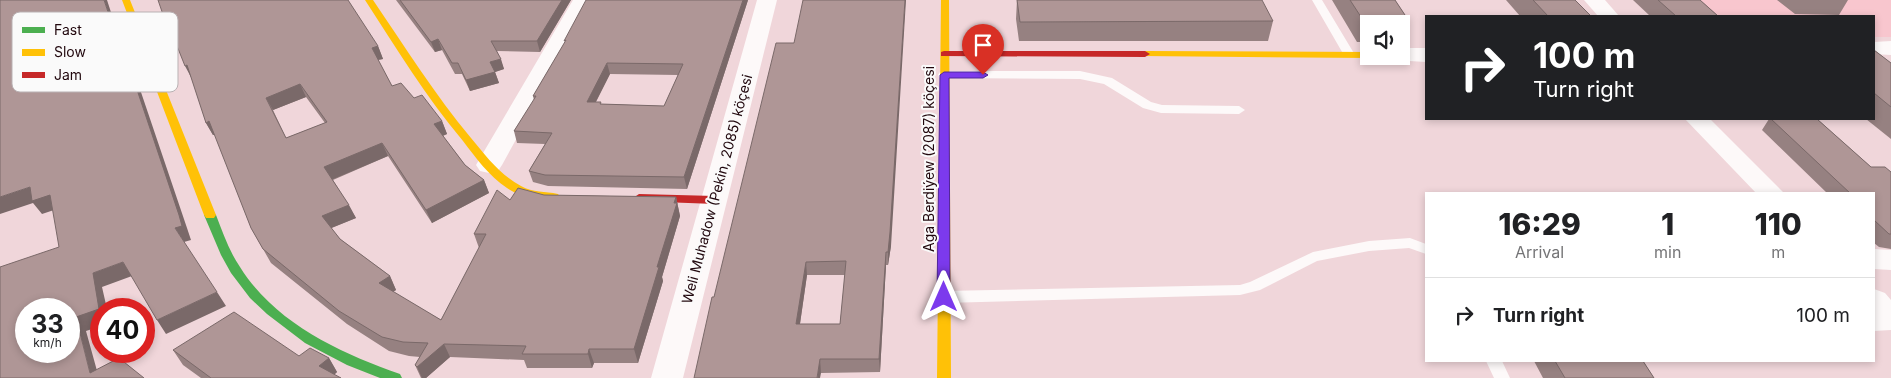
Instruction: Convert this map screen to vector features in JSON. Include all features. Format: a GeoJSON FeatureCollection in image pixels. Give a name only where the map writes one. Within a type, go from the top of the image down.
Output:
{"type":"FeatureCollection","features":[{"type":"Feature","properties":{"kind":"street"},"geometry":{"type":"LineString","coordinates":[[126,0],[131,12]]}},
{"type":"Feature","properties":{"kind":"street"},"geometry":{"type":"LineString","coordinates":[[369,0],[447,115],[504,180],[518,190],[536,195],[568,197]]}},
{"type":"Feature","properties":{"kind":"street"},"geometry":{"type":"LineString","coordinates":[[489,165],[583,0]]}},
{"type":"Feature","properties":{"kind":"street","name":"Weli Muhadow (Pekin, 2085) köçesi"},"geometry":{"type":"LineString","coordinates":[[667,378],[716,200],[767,0]]}},
{"type":"Feature","properties":{"kind":"street","name":"Aga Berdiýew (2087) köçesi"},"geometry":{"type":"LineString","coordinates":[[944,378],[945,0]]}},
{"type":"Feature","properties":{"kind":"street"},"geometry":{"type":"LineString","coordinates":[[1594,0],[1608,15]]}},
{"type":"Feature","properties":{"kind":"street"},"geometry":{"type":"LineString","coordinates":[[1875,48],[1891,48]]}},
{"type":"Feature","properties":{"kind":"street"},"geometry":{"type":"LineString","coordinates":[[944,54],[1360,55]]}},
{"type":"Feature","properties":{"kind":"street"},"geometry":{"type":"LineString","coordinates":[[1410,55],[1425,55]]}},
{"type":"Feature","properties":{"kind":"street"},"geometry":{"type":"LineString","coordinates":[[162,92],[223,247],[240,276],[260,299],[295,329],[331,351],[376,373],[395,378]]}},
{"type":"Feature","properties":{"kind":"street"},"geometry":{"type":"LineString","coordinates":[[1698,120],[1770,192]]}},
{"type":"Feature","properties":{"kind":"street"},"geometry":{"type":"LineString","coordinates":[[627,198],[716,200]]}},
{"type":"Feature","properties":{"kind":"street"},"geometry":{"type":"LineString","coordinates":[[1875,259],[1891,260]]}},
{"type":"Feature","properties":{"kind":"street"},"geometry":{"type":"LineString","coordinates":[[1875,301],[1891,319]]}},
{"type":"Feature","properties":{"kind":"lane"},"geometry":{"type":"LineString","coordinates":[[1316,0],[1349,55]]}},
{"type":"Feature","properties":{"kind":"lane"},"geometry":{"type":"LineString","coordinates":[[944,75],[1080,75],[1108,82],[1147,105],[1161,110],[1239,110]]}},
{"type":"Feature","properties":{"kind":"lane"},"geometry":{"type":"LineString","coordinates":[[944,297],[1240,290],[1255,286],[1314,257],[1369,246],[1410,242],[1425,249]]}},
{"type":"Feature","properties":{"kind":"lane"},"geometry":{"type":"LineString","coordinates":[[1875,325],[1891,324]]}},
{"type":"Feature","properties":{"kind":"lane"},"geometry":{"type":"LineString","coordinates":[[1494,362],[1502,378]]}},
{"type":"Feature","properties":{"kind":"shaded area"},"geometry":{"type":"Polygon","coordinates":[[[1698,0],[1891,0],[1891,37],[1875,37],[1875,15],[1715,15],[1698,0]]]}},
{"type":"Feature","properties":{"kind":"building"},"geometry":{"type":"Polygon","coordinates":[[[0,0],[104,0],[108,12],[12,12],[12,92],[138,92],[179,215],[182,226],[175,228],[217,292],[157,320],[155,317],[155,298],[144,298],[123,262],[93,273],[97,298],[90,298],[90,312],[80,316],[80,298],[15,298],[15,363],[80,363],[80,333],[90,373],[109,363],[125,363],[144,378],[0,378],[0,267],[59,247],[50,195],[32,201],[30,187],[0,197],[0,0]]]}},
{"type":"Feature","properties":{"kind":"building"},"geometry":{"type":"Polygon","coordinates":[[[158,0],[348,0],[378,46],[372,48],[392,86],[401,83],[414,98],[422,95],[442,121],[434,124],[465,165],[484,180],[426,210],[382,143],[324,167],[349,205],[322,216],[340,239],[390,276],[379,283],[441,320],[486,234],[474,234],[497,190],[510,200],[518,188],[544,195],[676,197],[674,203],[677,203],[634,349],[589,349],[588,354],[522,354],[526,346],[444,344],[417,367],[415,365],[428,343],[403,342],[382,337],[339,311],[263,249],[251,228],[209,121],[206,123],[187,65],[185,66],[178,48],[178,12],[162,12],[158,0]],[[300,84],[266,98],[286,138],[327,122],[300,84]]]}},
{"type":"Feature","properties":{"kind":"building"},"geometry":{"type":"Polygon","coordinates":[[[400,0],[562,0],[537,41],[491,41],[501,59],[490,62],[495,72],[466,80],[458,63],[452,63],[438,39],[431,42],[400,0]]]}},
{"type":"Feature","properties":{"kind":"building"},"geometry":{"type":"Polygon","coordinates":[[[586,0],[743,0],[684,177],[545,175],[529,171],[552,133],[514,131],[536,96],[533,96],[566,40],[564,41],[586,0]],[[607,63],[587,102],[664,106],[683,64],[607,63]]]}},
{"type":"Feature","properties":{"kind":"building"},"geometry":{"type":"Polygon","coordinates":[[[803,0],[905,0],[890,232],[888,252],[886,252],[879,359],[820,359],[817,378],[694,378],[712,297],[714,297],[776,43],[794,43],[803,0]],[[846,261],[806,262],[796,324],[840,324],[846,261]]]}},
{"type":"Feature","properties":{"kind":"building"},"geometry":{"type":"Polygon","coordinates":[[[1017,0],[1262,0],[1273,21],[1020,22],[1017,0]]]}},
{"type":"Feature","properties":{"kind":"building"},"geometry":{"type":"Polygon","coordinates":[[[1350,0],[1395,0],[1405,15],[1360,15],[1350,0]]]}},
{"type":"Feature","properties":{"kind":"building"},"geometry":{"type":"Polygon","coordinates":[[[1533,0],[1575,0],[1590,15],[1547,15],[1533,0]]]}},
{"type":"Feature","properties":{"kind":"building"},"geometry":{"type":"Polygon","coordinates":[[[1658,0],[1700,0],[1717,15],[1675,15],[1658,0]]]}},
{"type":"Feature","properties":{"kind":"building"},"geometry":{"type":"Polygon","coordinates":[[[1875,51],[1891,63],[1891,107],[1875,94],[1875,51]]]}},
{"type":"Feature","properties":{"kind":"building"},"geometry":{"type":"Polygon","coordinates":[[[1772,120],[1818,120],[1871,167],[1885,167],[1891,172],[1891,234],[1875,221],[1875,192],[1849,192],[1772,120]]]}},
{"type":"Feature","properties":{"kind":"building"},"geometry":{"type":"Polygon","coordinates":[[[234,312],[299,356],[310,348],[329,358],[319,366],[341,378],[211,378],[173,350],[234,312]]]}},
{"type":"Feature","properties":{"kind":"building"},"geometry":{"type":"Polygon","coordinates":[[[1556,362],[1644,362],[1654,378],[1565,378],[1556,362]]]}},
{"type":"Feature","properties":{"kind":"traffic: fast"},"geometry":{"type":"LineString","coordinates":[[210,215],[235,270],[255,295],[272,311],[290,326],[330,351],[395,378]]}},
{"type":"Feature","properties":{"kind":"traffic: slow"},"geometry":{"type":"LineString","coordinates":[[126,0],[131,12]]}},
{"type":"Feature","properties":{"kind":"traffic: slow"},"geometry":{"type":"LineString","coordinates":[[369,0],[432,93],[487,164],[517,189],[544,197],[554,197]]}},
{"type":"Feature","properties":{"kind":"traffic: slow"},"geometry":{"type":"LineString","coordinates":[[944,378],[945,0]]}},
{"type":"Feature","properties":{"kind":"traffic: slow"},"geometry":{"type":"LineString","coordinates":[[1145,54],[1360,55]]}},
{"type":"Feature","properties":{"kind":"traffic: slow"},"geometry":{"type":"LineString","coordinates":[[162,92],[210,215]]}},
{"type":"Feature","properties":{"kind":"traffic: jam"},"geometry":{"type":"LineString","coordinates":[[944,54],[1145,54]]}},
{"type":"Feature","properties":{"kind":"traffic: jam"},"geometry":{"type":"LineString","coordinates":[[639,198],[715,200]]}},
{"type":"Feature","properties":{"kind":"route"},"geometry":{"type":"LineString","coordinates":[[944,297],[944,75],[983,75]]}}]}
